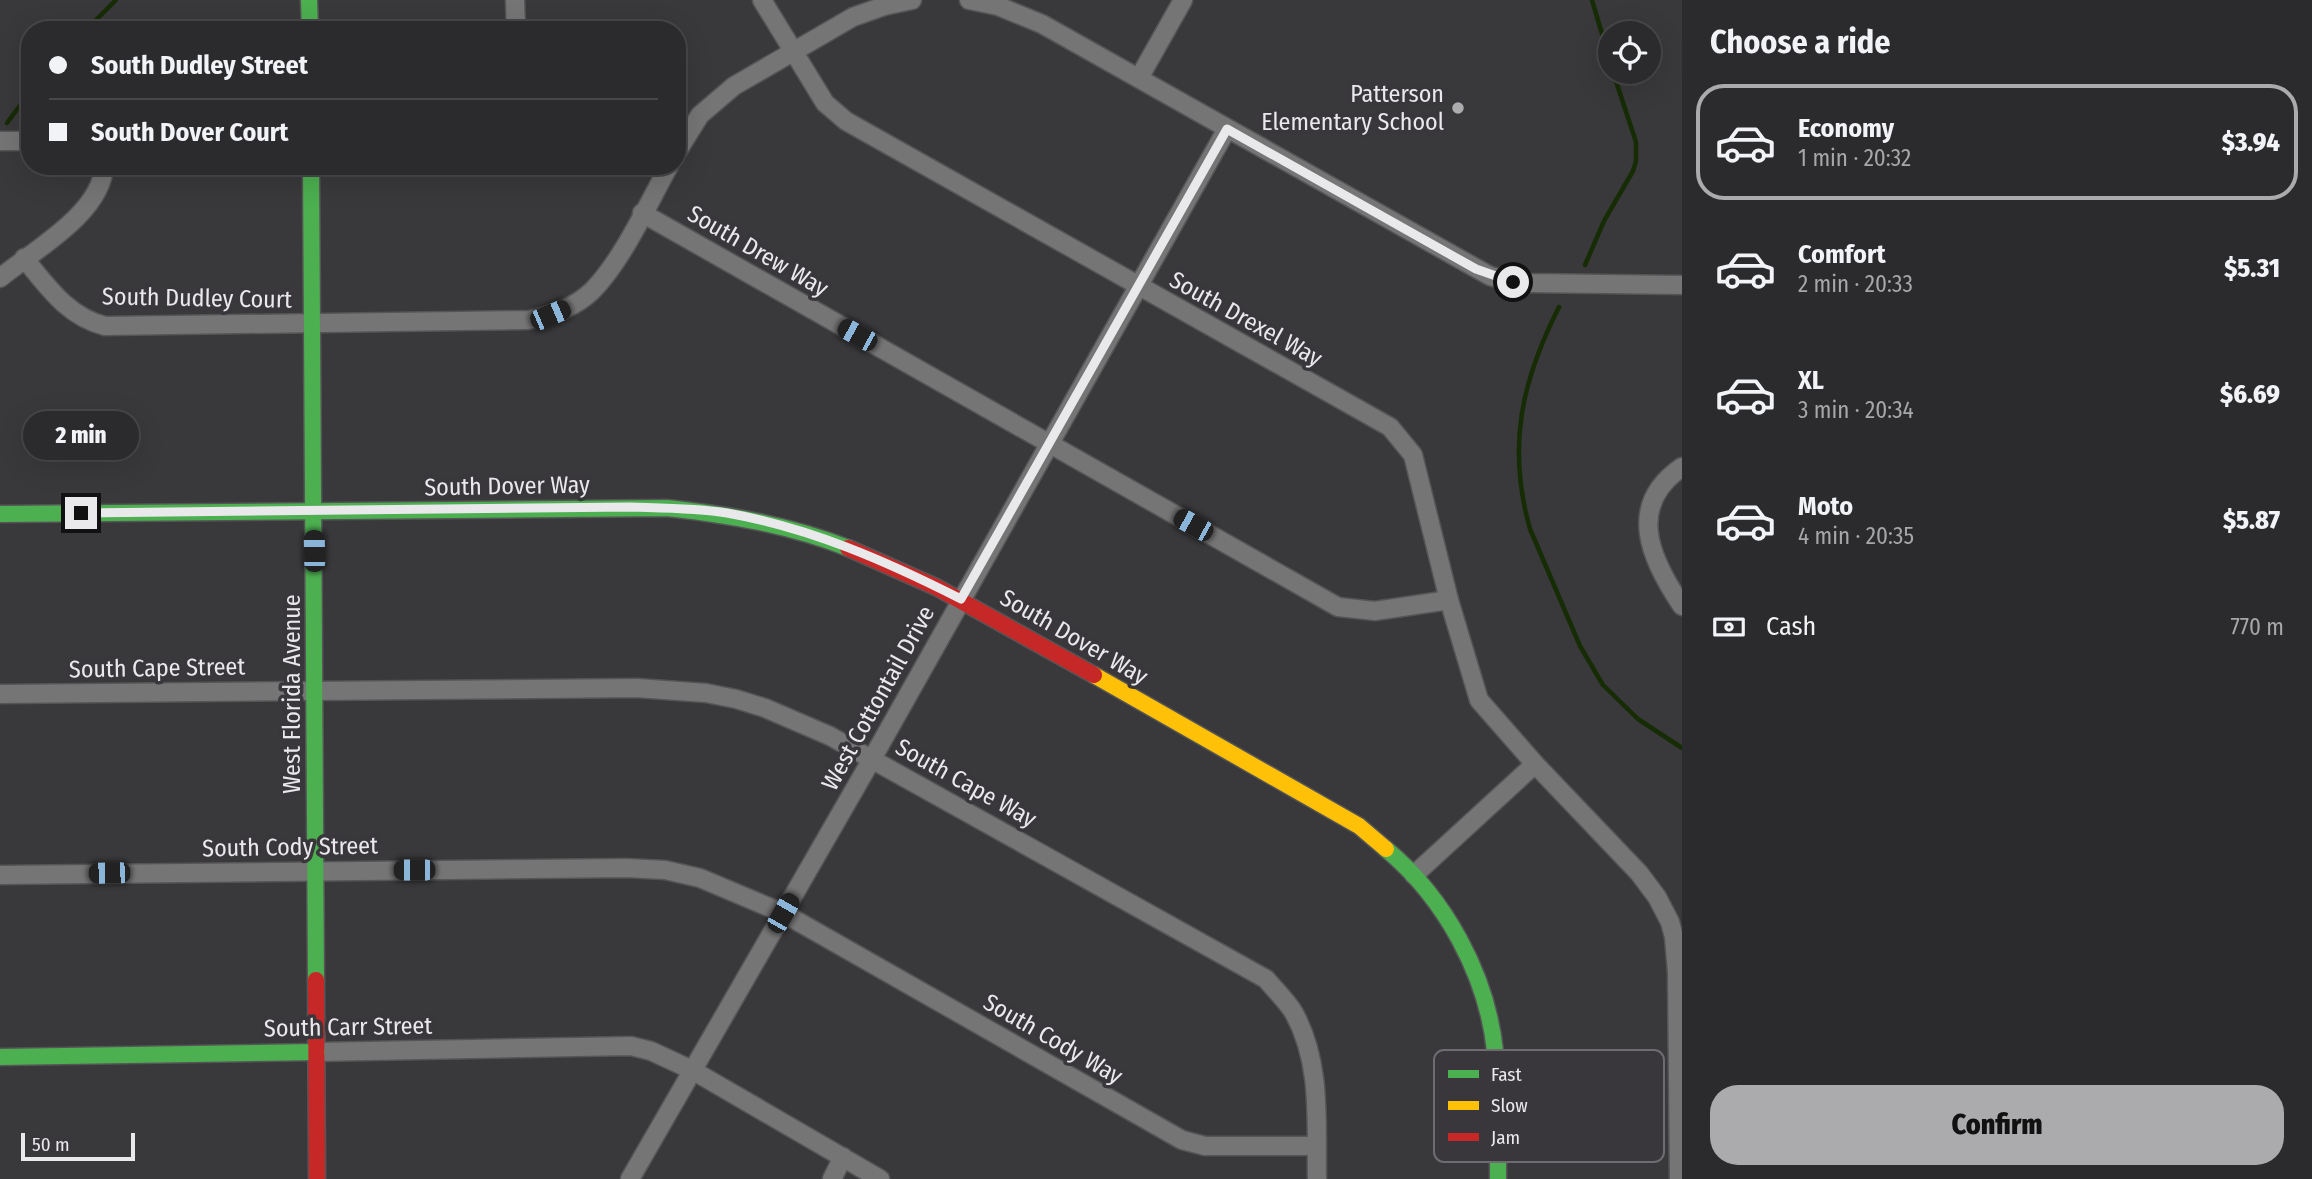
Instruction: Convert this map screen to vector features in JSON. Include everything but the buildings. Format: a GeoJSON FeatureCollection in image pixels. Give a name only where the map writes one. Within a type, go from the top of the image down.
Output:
{"type":"FeatureCollection","features":[{"type":"Feature","properties":{"kind":"street"},"geometry":{"type":"LineString","coordinates":[[309,0],[310,21]]}},
{"type":"Feature","properties":{"kind":"street"},"geometry":{"type":"LineString","coordinates":[[516,0],[516,21]]}},
{"type":"Feature","properties":{"kind":"street","name":"South Drexel Way"},"geometry":{"type":"LineString","coordinates":[[761,0],[825,103],[846,121],[1390,427],[1413,455],[1449,600],[1479,700],[1535,764],[1639,873],[1657,897],[1670,922],[1677,972],[1679,1179]]}},
{"type":"Feature","properties":{"kind":"street"},"geometry":{"type":"LineString","coordinates":[[686,137],[709,106],[734,86],[853,17],[912,0]]}},
{"type":"Feature","properties":{"kind":"street"},"geometry":{"type":"LineString","coordinates":[[969,0],[1026,16],[1476,269],[1499,279],[1517,283],[1565,285],[1682,285]]}},
{"type":"Feature","properties":{"kind":"street"},"geometry":{"type":"LineString","coordinates":[[1139,78],[1183,0]]}},
{"type":"Feature","properties":{"kind":"street","name":"West Cottontail Drive"},"geometry":{"type":"LineString","coordinates":[[630,1179],[873,759],[1227,129]]}},
{"type":"Feature","properties":{"kind":"street"},"geometry":{"type":"LineString","coordinates":[[0,141],[21,141]]}},
{"type":"Feature","properties":{"kind":"street"},"geometry":{"type":"LineString","coordinates":[[0,278],[88,206],[100,187],[102,175]]}},
{"type":"Feature","properties":{"kind":"street","name":"West Florida Avenue"},"geometry":{"type":"LineString","coordinates":[[311,175],[317,1179]]}},
{"type":"Feature","properties":{"kind":"street","name":"South Dudley Court"},"geometry":{"type":"LineString","coordinates":[[24,258],[62,304],[72,312],[104,326],[506,321],[550,315],[567,308],[591,291],[618,256],[664,175]]}},
{"type":"Feature","properties":{"kind":"street","name":"South Drew Way"},"geometry":{"type":"LineString","coordinates":[[642,213],[1338,607],[1375,611],[1449,600]]}},
{"type":"Feature","properties":{"kind":"street"},"geometry":{"type":"LineString","coordinates":[[1682,467],[1667,480],[1651,506],[1647,529],[1655,559],[1682,607]]}},
{"type":"Feature","properties":{"kind":"street","name":"South Dover Way"},"geometry":{"type":"LineString","coordinates":[[0,514],[631,507],[725,513],[792,528],[856,549],[961,599],[1359,826],[1413,875],[1460,940],[1483,997],[1495,1050]]}},
{"type":"Feature","properties":{"kind":"street","name":"South Cape Way"},"geometry":{"type":"LineString","coordinates":[[315,690],[637,688],[706,693],[736,699],[775,712],[830,736],[1266,979],[1293,1010],[1307,1040],[1315,1069],[1317,1179]]}},
{"type":"Feature","properties":{"kind":"street","name":"South Cape Street"},"geometry":{"type":"LineString","coordinates":[[0,694],[315,690]]}},
{"type":"Feature","properties":{"kind":"street"},"geometry":{"type":"LineString","coordinates":[[1413,875],[1535,764]]}},
{"type":"Feature","properties":{"kind":"street","name":"South Cody Street"},"geometry":{"type":"LineString","coordinates":[[0,875],[316,870],[665,870],[708,881],[783,913]]}},
{"type":"Feature","properties":{"kind":"street","name":"South Cody Way"},"geometry":{"type":"LineString","coordinates":[[783,913],[1182,1140],[1205,1146],[1316,1146]]}},
{"type":"Feature","properties":{"kind":"street","name":"South Carr Street"},"geometry":{"type":"LineString","coordinates":[[0,1057],[631,1046],[651,1051],[692,1070],[880,1179]]}},
{"type":"Feature","properties":{"kind":"street"},"geometry":{"type":"LineString","coordinates":[[832,1179],[843,1157]]}},
{"type":"Feature","properties":{"kind":"waterway"},"geometry":{"type":"LineString","coordinates":[[95,21],[116,0]]}},
{"type":"Feature","properties":{"kind":"waterway"},"geometry":{"type":"LineString","coordinates":[[1592,0],[1598,21]]}},
{"type":"Feature","properties":{"kind":"waterway"},"geometry":{"type":"LineString","coordinates":[[1585,265],[1604,221],[1636,161],[1636,142],[1617,84]]}},
{"type":"Feature","properties":{"kind":"waterway"},"geometry":{"type":"LineString","coordinates":[[7,123],[21,104]]}},
{"type":"Feature","properties":{"kind":"waterway"},"geometry":{"type":"LineString","coordinates":[[1559,307],[1535,362],[1522,415],[1519,470],[1530,529],[1580,646],[1603,685],[1638,719],[1682,748]]}},
{"type":"Feature","properties":{"kind":"traffic: fast"},"geometry":{"type":"LineString","coordinates":[[309,0],[310,21]]}},
{"type":"Feature","properties":{"kind":"traffic: fast"},"geometry":{"type":"LineString","coordinates":[[311,175],[316,980]]}},
{"type":"Feature","properties":{"kind":"traffic: fast"},"geometry":{"type":"LineString","coordinates":[[0,514],[667,508],[759,522],[848,548]]}},
{"type":"Feature","properties":{"kind":"traffic: fast"},"geometry":{"type":"LineString","coordinates":[[1386,849],[1427,891],[1460,940],[1483,994],[1495,1050]]}},
{"type":"Feature","properties":{"kind":"traffic: fast"},"geometry":{"type":"LineString","coordinates":[[0,1057],[317,1052]]}},
{"type":"Feature","properties":{"kind":"traffic: fast"},"geometry":{"type":"LineString","coordinates":[[1498,1162],[1498,1179]]}},
{"type":"Feature","properties":{"kind":"traffic: slow"},"geometry":{"type":"LineString","coordinates":[[1094,675],[1359,826],[1386,849]]}},
{"type":"Feature","properties":{"kind":"traffic: jam"},"geometry":{"type":"LineString","coordinates":[[848,548],[936,587],[1094,675]]}},
{"type":"Feature","properties":{"kind":"traffic: jam"},"geometry":{"type":"LineString","coordinates":[[316,980],[317,1179]]}},
{"type":"Feature","properties":{"kind":"place","name":"Patterson Elementary School"},"geometry":{"type":"Point","coordinates":[1458,108]}},
{"type":"Feature","properties":{"kind":"route"},"geometry":{"type":"LineString","coordinates":[[81,513],[631,507],[695,509],[758,519],[822,537],[887,562],[961,599],[1227,129],[1476,269],[1513,282]]}}]}
